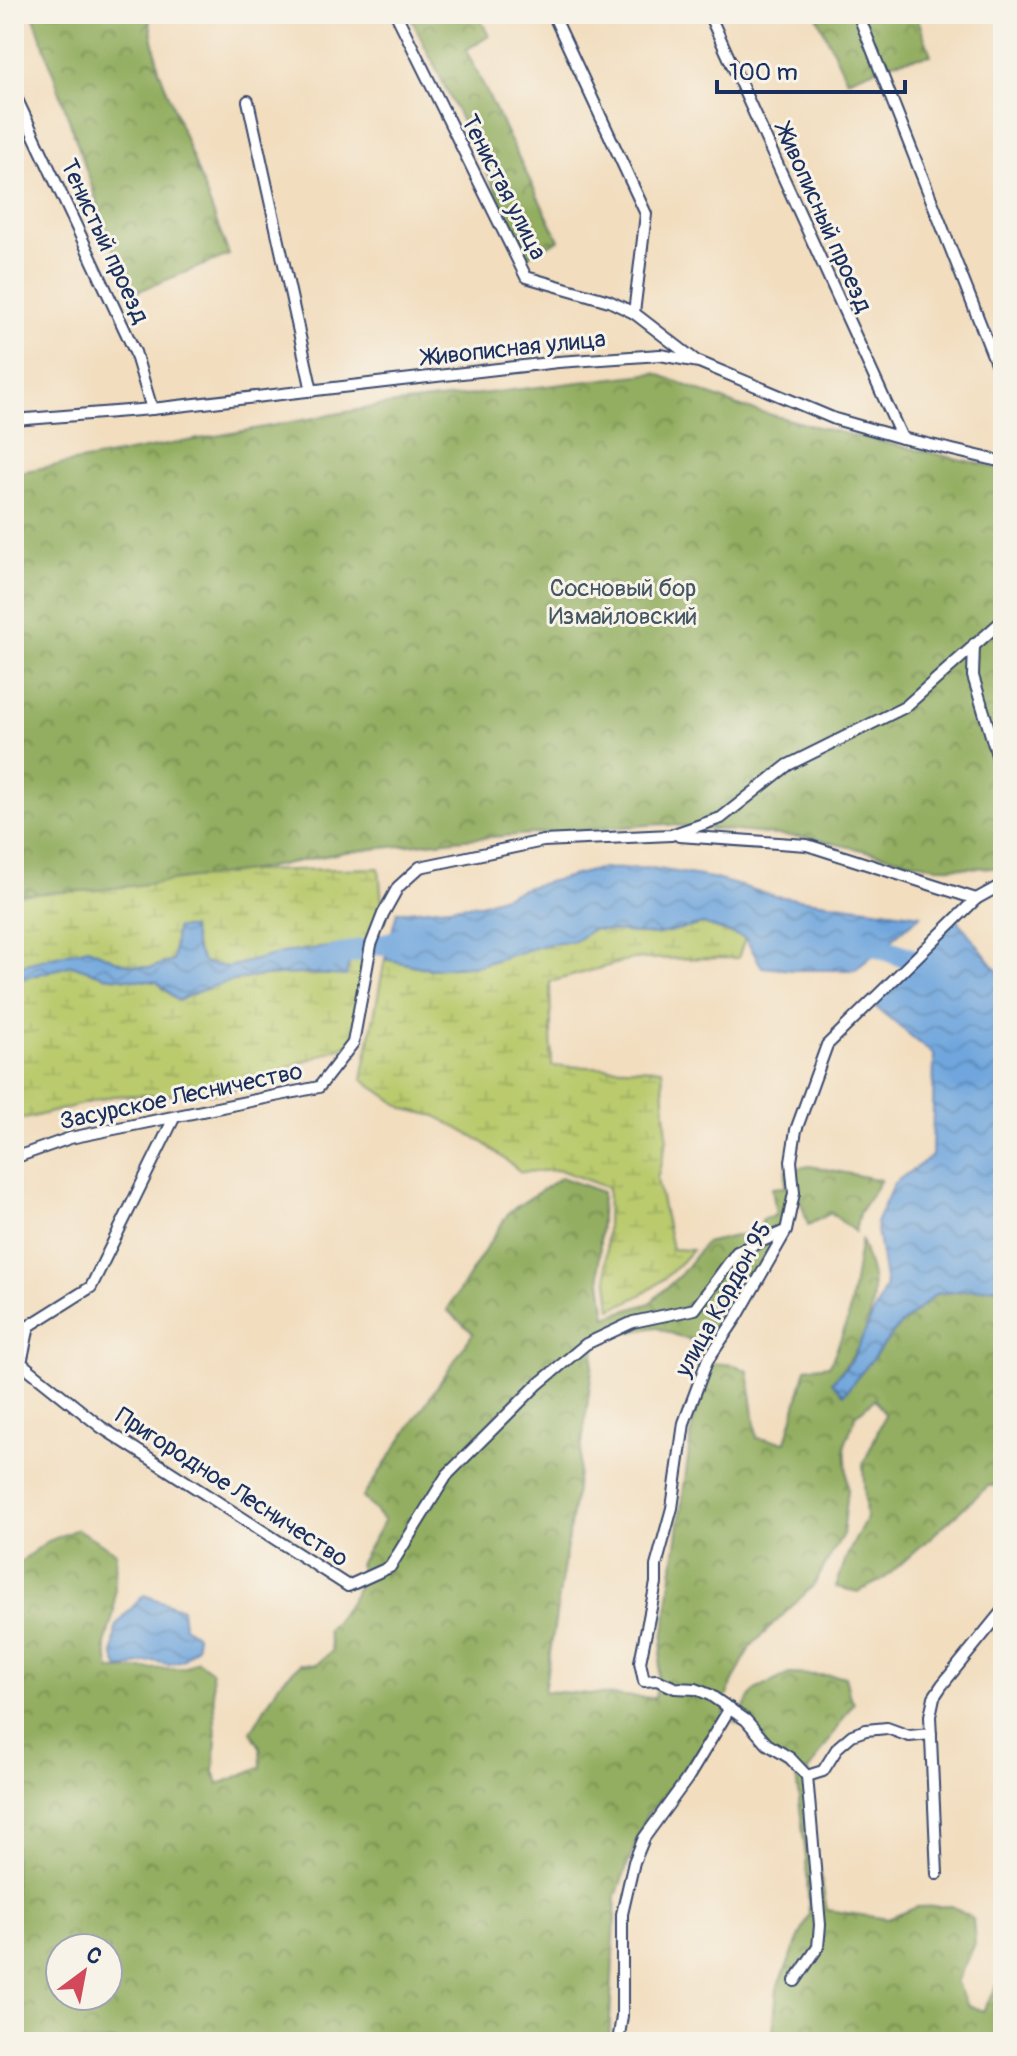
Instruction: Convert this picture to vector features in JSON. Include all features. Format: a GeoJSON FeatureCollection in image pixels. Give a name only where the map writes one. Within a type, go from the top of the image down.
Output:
{"type":"FeatureCollection","features":[{"type":"Feature","properties":{"kind":"street","name":"Тенистая улица"},"geometry":{"type":"LineString","coordinates":[[396,14],[526,277],[609,301],[634,313],[699,362]]}},
{"type":"Feature","properties":{"kind":"street"},"geometry":{"type":"LineString","coordinates":[[553,14],[646,214],[634,313]]}},
{"type":"Feature","properties":{"kind":"street","name":"Живописный проезд"},"geometry":{"type":"LineString","coordinates":[[709,14],[902,438]]}},
{"type":"Feature","properties":{"kind":"street"},"geometry":{"type":"LineString","coordinates":[[858,14],[1003,381]]}},
{"type":"Feature","properties":{"kind":"street","name":"Тенистый проезд"},"geometry":{"type":"LineString","coordinates":[[14,93],[135,352],[152,409]]}},
{"type":"Feature","properties":{"kind":"street"},"geometry":{"type":"LineString","coordinates":[[248,101],[312,391]]}},
{"type":"Feature","properties":{"kind":"street","name":"Живописная улица"},"geometry":{"type":"LineString","coordinates":[[14,420],[152,409],[558,362],[660,355],[699,362],[835,419],[1003,462]]}},
{"type":"Feature","properties":{"kind":"street","name":"Засурское Лесничество"},"geometry":{"type":"LineString","coordinates":[[14,1158],[70,1138],[319,1087],[353,1043],[371,945],[383,914],[398,887],[420,867],[543,841],[671,835],[721,818],[788,765],[905,707],[1003,620]]}},
{"type":"Feature","properties":{"kind":"street"},"geometry":{"type":"LineString","coordinates":[[974,644],[973,676],[1003,775]]}},
{"type":"Feature","properties":{"kind":"street"},"geometry":{"type":"LineString","coordinates":[[671,835],[807,845],[976,899]]}},
{"type":"Feature","properties":{"kind":"street","name":"улица Кордон 95"},"geometry":{"type":"LineString","coordinates":[[730,1708],[696,1689],[675,1688],[657,1680],[644,1681],[640,1662],[656,1583],[656,1566],[672,1508],[684,1423],[695,1388],[707,1361],[738,1315],[786,1231],[794,1193],[791,1161],[796,1130],[827,1045],[976,899],[1003,884]]}},
{"type":"Feature","properties":{"kind":"street","name":"Пригородное Лесничество"},"geometry":{"type":"LineString","coordinates":[[174,1118],[91,1287],[29,1326],[21,1363],[101,1427],[348,1586],[390,1567],[447,1475],[537,1385],[586,1344],[633,1322],[695,1309],[737,1252],[786,1231]]}},
{"type":"Feature","properties":{"kind":"street"},"geometry":{"type":"LineString","coordinates":[[937,1874],[931,1734],[934,1697],[1003,1610]]}},
{"type":"Feature","properties":{"kind":"street"},"geometry":{"type":"LineString","coordinates":[[618,2042],[622,2016],[622,1914],[634,1862],[644,1838],[687,1779],[730,1708],[746,1720],[767,1744],[790,1758],[807,1776],[820,1925],[818,1947],[795,1981]]}},
{"type":"Feature","properties":{"kind":"street"},"geometry":{"type":"LineString","coordinates":[[807,1776],[823,1771],[838,1747],[852,1735],[866,1730],[887,1728],[909,1736],[931,1734]]}},
{"type":"Feature","properties":{"kind":"green space"},"geometry":{"type":"Polygon","coordinates":[[[33,14],[148,14],[159,69],[229,255],[129,295],[33,14]]]}},
{"type":"Feature","properties":{"kind":"green space"},"geometry":{"type":"Polygon","coordinates":[[[409,14],[478,14],[489,36],[466,50],[559,240],[528,256],[409,14]]]}},
{"type":"Feature","properties":{"kind":"green space"},"geometry":{"type":"Polygon","coordinates":[[[816,14],[916,14],[931,55],[893,62],[847,80],[816,14]]]}},
{"type":"Feature","properties":{"kind":"green space","name":"Сосновый бор Измайловский"},"geometry":{"type":"Polygon","coordinates":[[[655,373],[738,406],[1003,469],[1001,868],[937,867],[810,838],[661,824],[345,852],[249,871],[100,890],[14,895],[14,473],[379,406],[655,373]]]}},
{"type":"Feature","properties":{"kind":"green space"},"geometry":{"type":"Polygon","coordinates":[[[379,868],[383,914],[353,1043],[223,1093],[113,1096],[25,1119],[14,1119],[14,981],[17,979],[72,965],[104,976],[157,982],[178,1001],[217,985],[260,976],[346,976],[353,944],[282,953],[228,967],[204,963],[196,950],[191,929],[176,928],[173,961],[150,968],[122,963],[88,948],[22,965],[14,961],[14,895],[100,890],[249,871],[379,868]]]}},
{"type":"Feature","properties":{"kind":"green space"},"geometry":{"type":"Polygon","coordinates":[[[703,924],[745,938],[738,958],[633,959],[550,982],[552,1066],[662,1069],[667,1139],[657,1179],[672,1249],[692,1250],[656,1286],[611,1309],[606,1263],[608,1188],[560,1170],[521,1172],[484,1143],[436,1116],[405,1109],[362,1079],[385,959],[430,969],[479,965],[544,945],[575,941],[593,929],[655,935],[703,924]]]}},
{"type":"Feature","properties":{"kind":"green space"},"geometry":{"type":"Polygon","coordinates":[[[810,1166],[881,1180],[859,1213],[855,1232],[831,1213],[808,1225],[801,1202],[788,1206],[762,1262],[739,1296],[699,1344],[655,1327],[608,1337],[595,1348],[544,1691],[655,1698],[696,1400],[712,1363],[735,1365],[748,1371],[757,1438],[786,1442],[806,1368],[830,1365],[848,1320],[861,1239],[872,1277],[872,1307],[858,1347],[832,1382],[843,1393],[899,1326],[936,1294],[1003,1286],[1003,1485],[988,1486],[884,1579],[858,1592],[836,1587],[866,1518],[863,1465],[885,1415],[875,1399],[856,1415],[845,1445],[848,1490],[843,1534],[814,1585],[750,1647],[726,1696],[724,1721],[647,1814],[616,1895],[609,2042],[14,2042],[14,1567],[46,1542],[77,1529],[116,1552],[114,1612],[105,1644],[110,1670],[185,1668],[197,1660],[212,1672],[216,1738],[214,1772],[219,1784],[261,1767],[260,1747],[251,1732],[279,1684],[300,1664],[316,1665],[332,1651],[327,1631],[355,1592],[360,1574],[359,1564],[384,1521],[363,1497],[473,1333],[447,1310],[509,1212],[561,1177],[602,1192],[599,1266],[606,1317],[650,1303],[681,1274],[705,1243],[761,1230],[762,1219],[776,1215],[772,1188],[785,1187],[786,1170],[810,1166]]]}},
{"type":"Feature","properties":{"kind":"green space"},"geometry":{"type":"Polygon","coordinates":[[[789,1674],[845,1676],[854,1702],[809,1771],[813,1838],[827,1910],[888,1919],[917,1907],[952,1906],[973,1919],[975,1944],[956,1982],[967,2005],[983,2011],[1003,1975],[1003,2042],[772,2042],[777,1989],[809,1915],[806,1857],[796,1775],[776,1764],[758,1733],[735,1722],[755,1690],[789,1674]]]}},
{"type":"Feature","properties":{"kind":"water"},"geometry":{"type":"Polygon","coordinates":[[[652,868],[712,878],[775,896],[921,915],[855,970],[762,967],[745,938],[703,924],[655,935],[593,929],[575,941],[544,945],[479,965],[430,969],[385,959],[397,912],[481,904],[528,887],[599,869],[652,868]]]}},
{"type":"Feature","properties":{"kind":"water"},"geometry":{"type":"Polygon","coordinates":[[[957,919],[1003,978],[1003,1286],[936,1294],[899,1326],[844,1394],[832,1382],[852,1360],[886,1286],[876,1223],[894,1183],[932,1156],[934,1055],[871,1003],[957,919]]]}},
{"type":"Feature","properties":{"kind":"water"},"geometry":{"type":"Polygon","coordinates":[[[176,928],[191,928],[196,949],[204,963],[228,967],[282,953],[354,944],[346,976],[260,976],[218,985],[178,1001],[157,982],[104,976],[72,965],[14,981],[14,961],[22,965],[88,948],[122,963],[150,968],[173,961],[176,928]]]}},
{"type":"Feature","properties":{"kind":"water"},"geometry":{"type":"Polygon","coordinates":[[[144,1595],[182,1609],[184,1626],[196,1635],[197,1646],[183,1660],[169,1664],[152,1661],[119,1669],[113,1654],[116,1625],[144,1595]]]}},
{"type":"Feature","properties":{"kind":"waterway"},"geometry":{"type":"LineString","coordinates":[[381,945],[417,935]]}},
{"type":"Feature","properties":{"kind":"waterway"},"geometry":{"type":"LineString","coordinates":[[856,938],[936,969]]}},
{"type":"Feature","properties":{"kind":"waterway"},"geometry":{"type":"LineString","coordinates":[[322,960],[360,950]]}}]}
